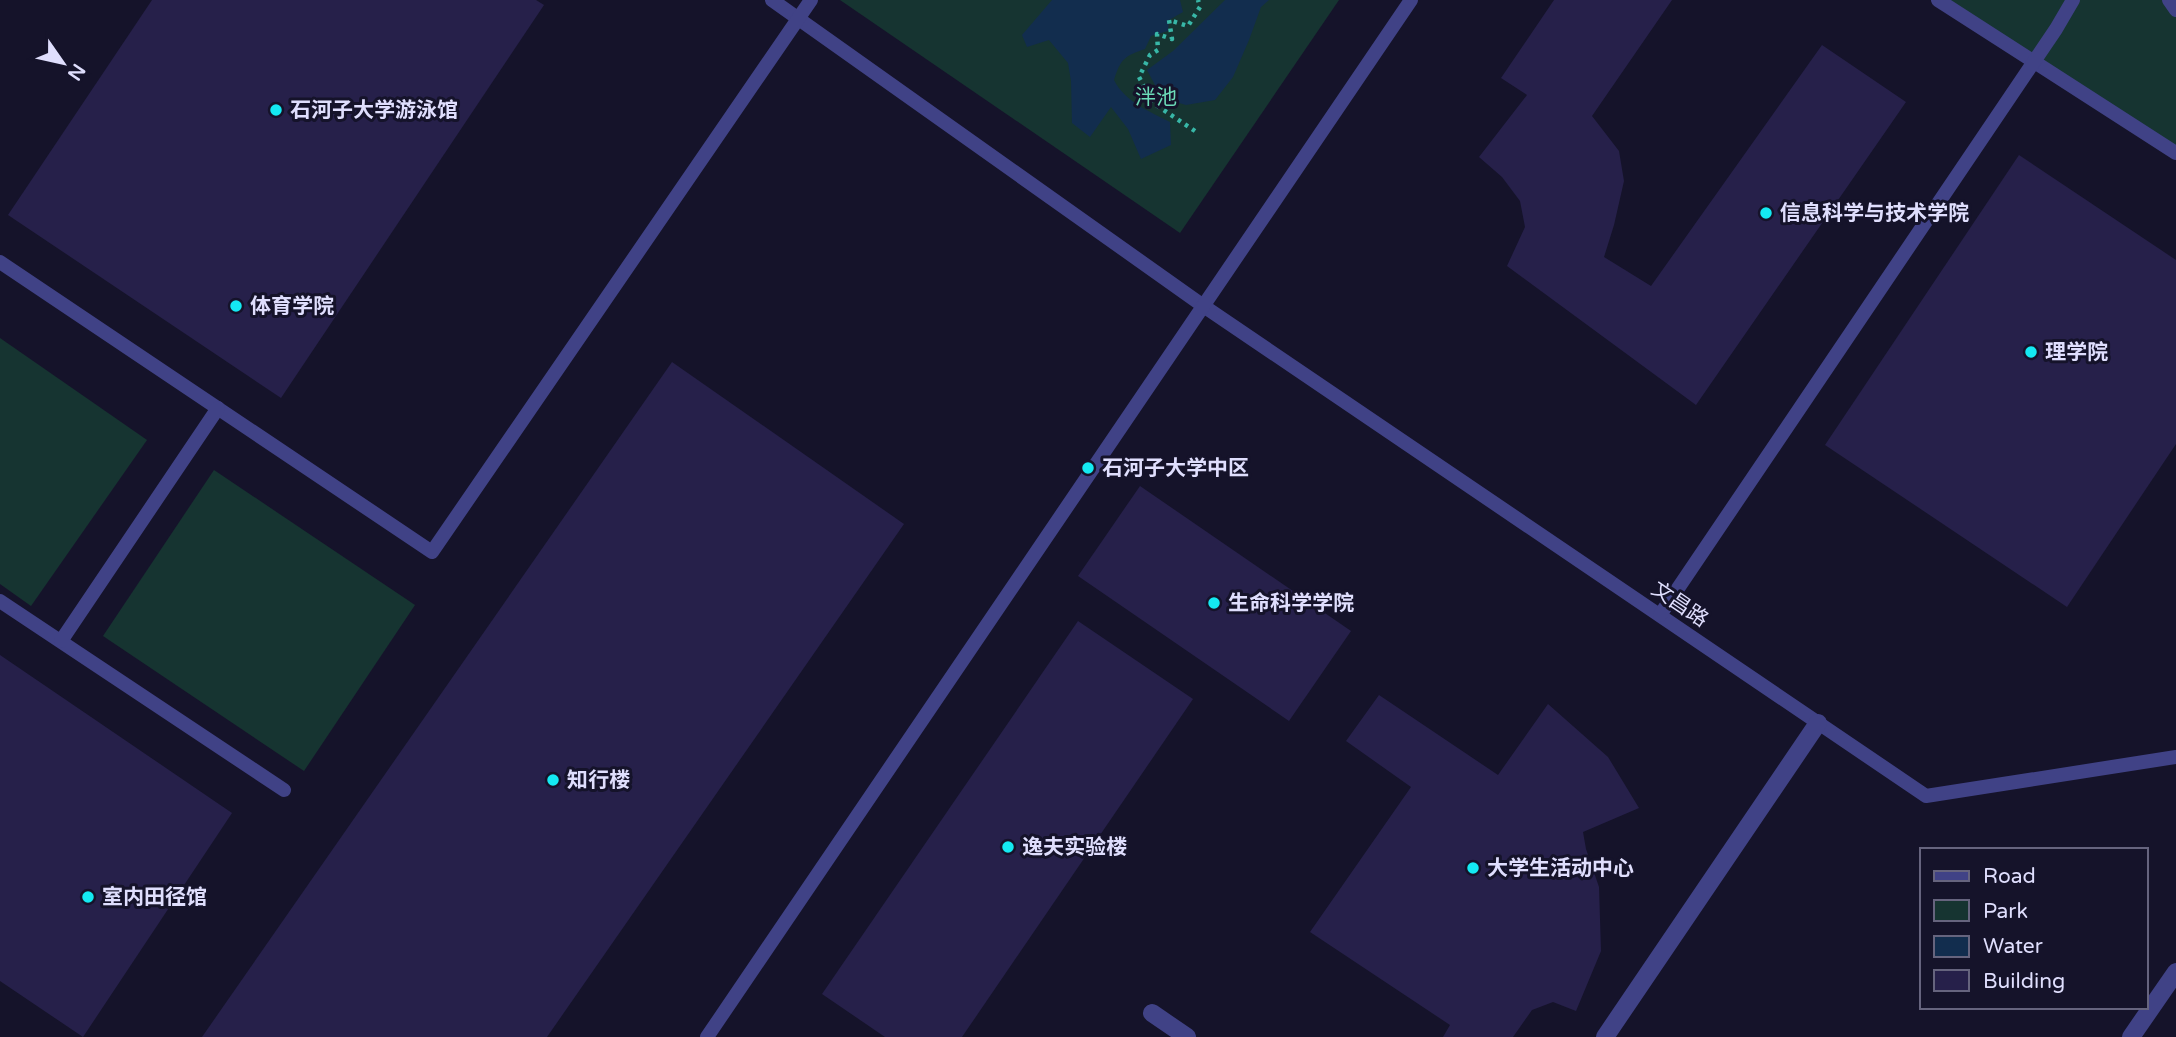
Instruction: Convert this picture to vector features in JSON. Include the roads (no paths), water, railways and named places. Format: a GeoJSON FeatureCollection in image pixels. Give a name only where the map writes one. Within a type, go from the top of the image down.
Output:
{"type":"FeatureCollection","features":[{"type":"Feature","properties":{"kind":"street"},"geometry":{"type":"LineString","coordinates":[[1605,1037],[1818,723]]}},
{"type":"Feature","properties":{"kind":"street"},"geometry":{"type":"LineString","coordinates":[[2131,1037],[2176,972]]}},
{"type":"Feature","properties":{"kind":"street"},"geometry":{"type":"LineString","coordinates":[[1152,1013],[1186,1037]]}},
{"type":"Feature","properties":{"kind":"lane","name":"文昌路"},"geometry":{"type":"LineString","coordinates":[[772,0],[1202,305],[1926,796],[2176,757]]}},
{"type":"Feature","properties":{"kind":"lane"},"geometry":{"type":"LineString","coordinates":[[0,262],[432,552],[811,0]]}},
{"type":"Feature","properties":{"kind":"lane"},"geometry":{"type":"LineString","coordinates":[[707,1037],[1411,0]]}},
{"type":"Feature","properties":{"kind":"lane"},"geometry":{"type":"LineString","coordinates":[[1938,0],[2176,153]]}},
{"type":"Feature","properties":{"kind":"lane"},"geometry":{"type":"LineString","coordinates":[[1660,615],[2073,0]]}},
{"type":"Feature","properties":{"kind":"lane"},"geometry":{"type":"LineString","coordinates":[[2169,0],[2176,10]]}},
{"type":"Feature","properties":{"kind":"lane"},"geometry":{"type":"LineString","coordinates":[[61,641],[218,408]]}},
{"type":"Feature","properties":{"kind":"lane"},"geometry":{"type":"LineString","coordinates":[[0,601],[284,790]]}},
{"type":"Feature","properties":{"kind":"water"},"geometry":{"type":"Polygon","coordinates":[[[1052,0],[1180,0],[1183,12],[1169,20],[1168,31],[1151,36],[1145,49],[1125,59],[1114,80],[1131,100],[1170,122],[1171,145],[1141,159],[1128,129],[1111,107],[1090,137],[1072,123],[1068,63],[1049,40],[1027,47],[1022,35],[1052,0]]]}},
{"type":"Feature","properties":{"kind":"water"},"geometry":{"type":"Polygon","coordinates":[[[1225,0],[1269,0],[1261,7],[1233,77],[1215,100],[1186,105],[1162,98],[1147,70],[1173,51],[1225,0]]]}},
{"type":"Feature","properties":{"kind":"place","name":"石河子大学游泳馆"},"geometry":{"type":"Point","coordinates":[276,110]}},
{"type":"Feature","properties":{"kind":"place","name":"信息科学与技术学院"},"geometry":{"type":"Point","coordinates":[1766,213]}},
{"type":"Feature","properties":{"kind":"place","name":"体育学院"},"geometry":{"type":"Point","coordinates":[236,306]}},
{"type":"Feature","properties":{"kind":"place","name":"理学院"},"geometry":{"type":"Point","coordinates":[2031,352]}},
{"type":"Feature","properties":{"kind":"place","name":"石河子大学中区"},"geometry":{"type":"Point","coordinates":[1088,468]}},
{"type":"Feature","properties":{"kind":"place","name":"生命科学学院"},"geometry":{"type":"Point","coordinates":[1214,603]}},
{"type":"Feature","properties":{"kind":"place","name":"知行楼"},"geometry":{"type":"Point","coordinates":[553,780]}},
{"type":"Feature","properties":{"kind":"place","name":"逸夫实验楼"},"geometry":{"type":"Point","coordinates":[1008,847]}},
{"type":"Feature","properties":{"kind":"place","name":"大学生活动中心"},"geometry":{"type":"Point","coordinates":[1473,868]}},
{"type":"Feature","properties":{"kind":"place","name":"室内田径馆"},"geometry":{"type":"Point","coordinates":[88,897]}},
{"type":"Feature","properties":{"kind":"park label","name":"泮池"},"geometry":{"type":"Point","coordinates":[1156,97]}}]}
